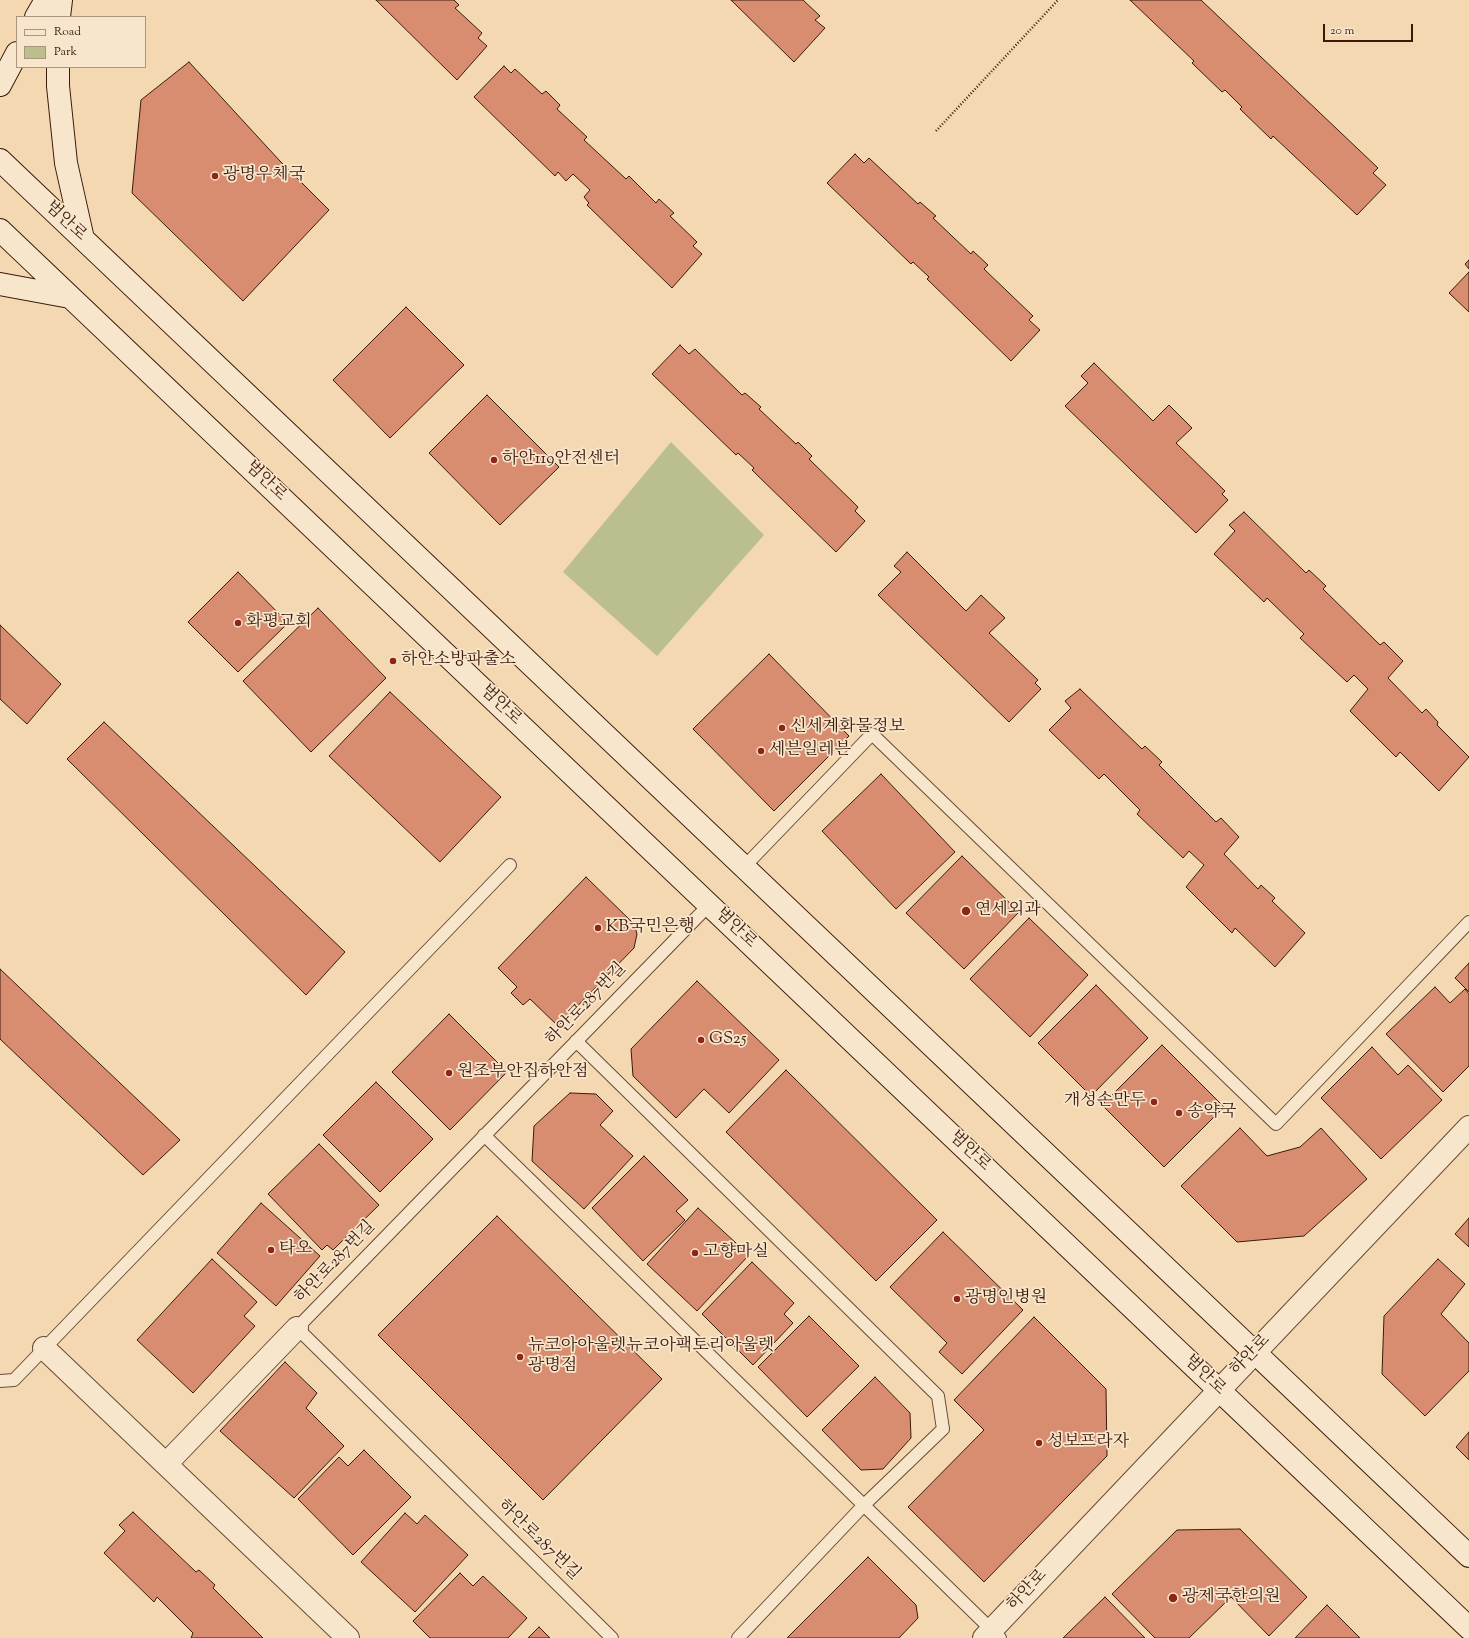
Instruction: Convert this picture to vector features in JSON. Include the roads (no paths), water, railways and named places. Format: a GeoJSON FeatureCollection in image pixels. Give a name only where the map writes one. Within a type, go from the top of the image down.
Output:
{"type":"FeatureCollection","features":[{"type":"Feature","properties":{"kind":"main road"},"geometry":{"type":"LineString","coordinates":[[37,16],[46,0]]}},
{"type":"Feature","properties":{"kind":"main road"},"geometry":{"type":"LineString","coordinates":[[59,16],[61,0]]}},
{"type":"Feature","properties":{"kind":"main road"},"geometry":{"type":"LineString","coordinates":[[0,85],[16,55]]}},
{"type":"Feature","properties":{"kind":"main road"},"geometry":{"type":"LineString","coordinates":[[58,68],[58,86],[66,163],[83,239]]}},
{"type":"Feature","properties":{"kind":"main road","name":"범안로"},"geometry":{"type":"LineString","coordinates":[[0,160],[1469,1556]]}},
{"type":"Feature","properties":{"kind":"main road","name":"범안로"},"geometry":{"type":"LineString","coordinates":[[0,230],[1469,1628]]}},
{"type":"Feature","properties":{"kind":"main road"},"geometry":{"type":"LineString","coordinates":[[0,284],[70,297]]}},
{"type":"Feature","properties":{"kind":"main road","name":"하안로"},"geometry":{"type":"LineString","coordinates":[[992,1635],[1254,1352],[1469,1126]]}},
{"type":"Feature","properties":{"kind":"main road"},"geometry":{"type":"LineString","coordinates":[[166,1464],[297,1328]]}},
{"type":"Feature","properties":{"kind":"main road"},"geometry":{"type":"LineString","coordinates":[[44,1348],[348,1638]]}},
{"type":"Feature","properties":{"kind":"lane"},"geometry":{"type":"LineString","coordinates":[[744,868],[872,734],[1276,1124],[1469,922]]}},
{"type":"Feature","properties":{"kind":"lane"},"geometry":{"type":"LineString","coordinates":[[0,1382],[14,1380],[510,864]]}},
{"type":"Feature","properties":{"kind":"lane","name":"하안로287번길"},"geometry":{"type":"LineString","coordinates":[[612,1638],[297,1328],[709,905]]}},
{"type":"Feature","properties":{"kind":"lane"},"geometry":{"type":"LineString","coordinates":[[576,1042],[938,1396],[943,1429],[864,1505],[738,1638]]}},
{"type":"Feature","properties":{"kind":"lane"},"geometry":{"type":"LineString","coordinates":[[484,1135],[864,1505],[992,1635]]}},
{"type":"Feature","properties":{"kind":"place","name":"광명우체국"},"geometry":{"type":"Point","coordinates":[215,176]}},
{"type":"Feature","properties":{"kind":"place","name":"하안119안전센터"},"geometry":{"type":"Point","coordinates":[494,460]}},
{"type":"Feature","properties":{"kind":"place","name":"화평교회"},"geometry":{"type":"Point","coordinates":[238,623]}},
{"type":"Feature","properties":{"kind":"place","name":"하안소방파출소"},"geometry":{"type":"Point","coordinates":[393,661]}},
{"type":"Feature","properties":{"kind":"place","name":"신세계화물정보"},"geometry":{"type":"Point","coordinates":[782,728]}},
{"type":"Feature","properties":{"kind":"place","name":"세븐일레븐"},"geometry":{"type":"Point","coordinates":[761,751]}},
{"type":"Feature","properties":{"kind":"place","name":"연세외과"},"geometry":{"type":"Point","coordinates":[966,911]}},
{"type":"Feature","properties":{"kind":"place","name":"KB국민은행"},"geometry":{"type":"Point","coordinates":[598,928]}},
{"type":"Feature","properties":{"kind":"place","name":"GS25"},"geometry":{"type":"Point","coordinates":[701,1040]}},
{"type":"Feature","properties":{"kind":"place","name":"원조부안집하안점"},"geometry":{"type":"Point","coordinates":[449,1073]}},
{"type":"Feature","properties":{"kind":"place","name":"개성손만두"},"geometry":{"type":"Point","coordinates":[1154,1102]}},
{"type":"Feature","properties":{"kind":"place","name":"송약국"},"geometry":{"type":"Point","coordinates":[1179,1113]}},
{"type":"Feature","properties":{"kind":"place","name":"타오"},"geometry":{"type":"Point","coordinates":[271,1250]}},
{"type":"Feature","properties":{"kind":"place","name":"고향마실"},"geometry":{"type":"Point","coordinates":[695,1253]}},
{"type":"Feature","properties":{"kind":"place","name":"광명인병원"},"geometry":{"type":"Point","coordinates":[957,1299]}},
{"type":"Feature","properties":{"kind":"place","name":"뉴코아아울렛뉴코아팩토리아울렛 광명점"},"geometry":{"type":"Point","coordinates":[520,1357]}},
{"type":"Feature","properties":{"kind":"place","name":"성보프라자"},"geometry":{"type":"Point","coordinates":[1039,1443]}},
{"type":"Feature","properties":{"kind":"place","name":"광제국한의원"},"geometry":{"type":"Point","coordinates":[1173,1598]}}]}
